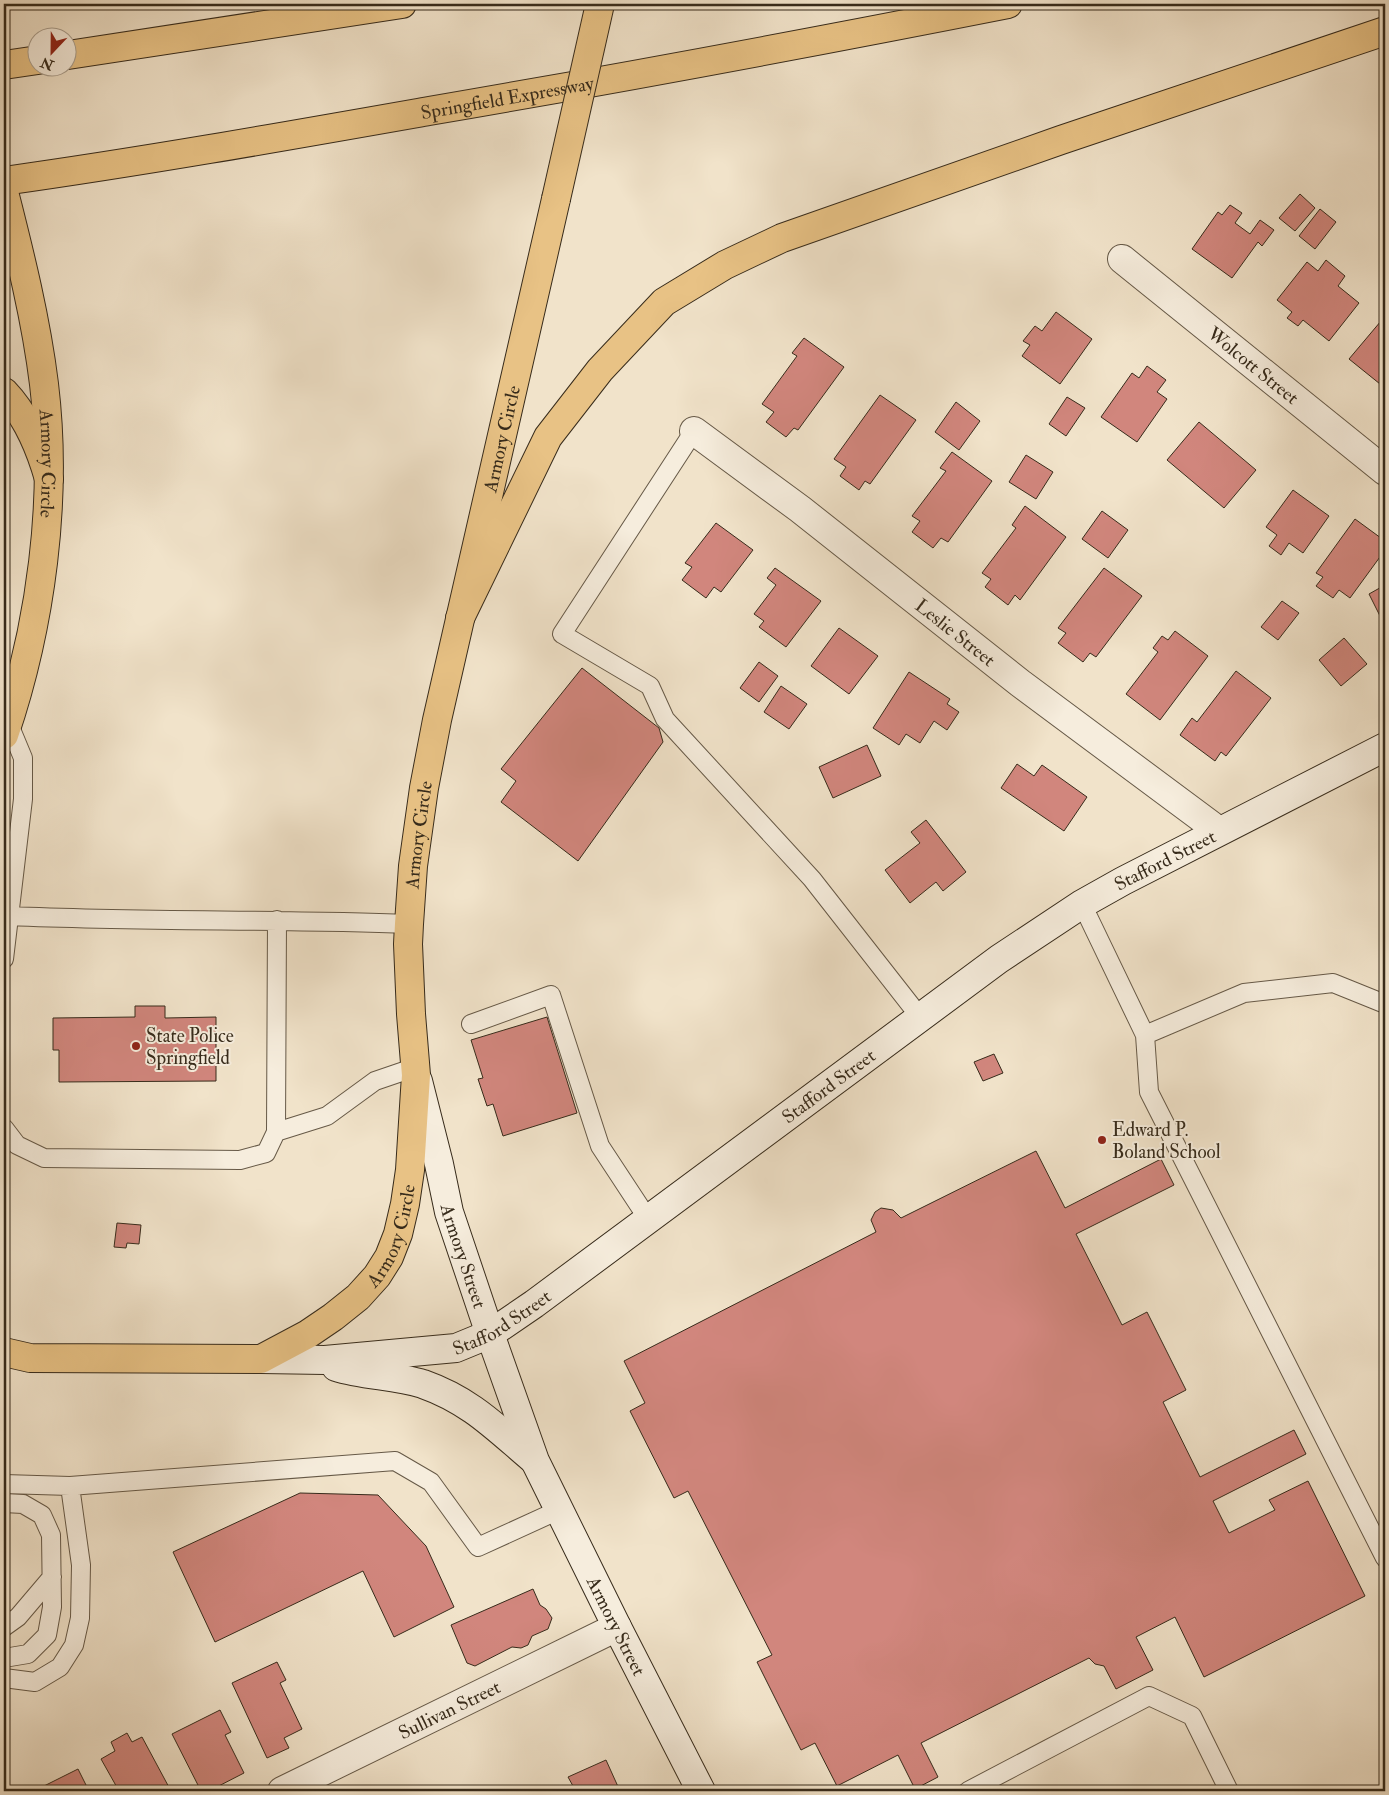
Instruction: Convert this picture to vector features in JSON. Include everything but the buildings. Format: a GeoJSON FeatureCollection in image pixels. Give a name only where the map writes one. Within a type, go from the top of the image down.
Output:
{"type":"FeatureCollection","features":[{"type":"Feature","properties":{"kind":"main road"},"geometry":{"type":"LineString","coordinates":[[78,53],[402,4]]}},
{"type":"Feature","properties":{"kind":"main road","name":"Armory Circle"},"geometry":{"type":"LineString","coordinates":[[4,1352],[30,1358],[261,1359],[308,1334],[334,1317],[358,1297],[377,1276],[389,1256],[398,1234],[410,1170],[416,1071],[408,961],[409,924],[413,866],[424,788],[437,720],[600,4]]}},
{"type":"Feature","properties":{"kind":"main road","name":"Springfield Expressway"},"geometry":{"type":"LineString","coordinates":[[4,181],[228,147],[857,34],[1008,4]]}},
{"type":"Feature","properties":{"kind":"main road"},"geometry":{"type":"LineString","coordinates":[[460,618],[548,437],[600,370],[664,302],[726,264],[782,238],[1061,140],[1385,31]]}},
{"type":"Feature","properties":{"kind":"main road"},"geometry":{"type":"LineString","coordinates":[[4,65],[28,61]]}},
{"type":"Feature","properties":{"kind":"main road","name":"Armory Circle"},"geometry":{"type":"LineString","coordinates":[[4,192],[37,335],[44,386],[49,479],[45,540],[37,602],[17,693],[5,726]]}},
{"type":"Feature","properties":{"kind":"main road","name":"Wolcott Street"},"geometry":{"type":"LineString","coordinates":[[1122,258],[1385,471]]}},
{"type":"Feature","properties":{"kind":"main road"},"geometry":{"type":"LineString","coordinates":[[4,392],[18,409],[29,427],[43,459],[49,479]]}},
{"type":"Feature","properties":{"kind":"main road","name":"Leslie Street"},"geometry":{"type":"LineString","coordinates":[[694,431],[800,509],[1020,683],[1219,831]]}},
{"type":"Feature","properties":{"kind":"main road","name":"Stafford Street"},"geometry":{"type":"LineString","coordinates":[[261,1359],[325,1360],[456,1348],[490,1334],[534,1304],[999,958],[1082,904],[1123,881],[1385,747]]}},
{"type":"Feature","properties":{"kind":"main road","name":"Armory Street"},"geometry":{"type":"LineString","coordinates":[[416,1071],[440,1164],[449,1212],[535,1461],[701,1791]]}},
{"type":"Feature","properties":{"kind":"main road"},"geometry":{"type":"LineString","coordinates":[[4,1361],[30,1358]]}},
{"type":"Feature","properties":{"kind":"main road","name":"Armory Street"},"geometry":{"type":"LineString","coordinates":[[313,1359],[355,1373],[389,1377],[422,1384],[459,1400],[489,1419],[535,1461]]}},
{"type":"Feature","properties":{"kind":"main road","name":"Sullivan Street"},"geometry":{"type":"LineString","coordinates":[[282,1791],[617,1627]]}},
{"type":"Feature","properties":{"kind":"lane"},"geometry":{"type":"LineString","coordinates":[[694,431],[562,634],[650,686],[665,720],[812,879],[920,1017]]}},
{"type":"Feature","properties":{"kind":"lane"},"geometry":{"type":"LineString","coordinates":[[4,959],[23,791],[23,758],[5,726]]}},
{"type":"Feature","properties":{"kind":"lane"},"geometry":{"type":"LineString","coordinates":[[1082,904],[1145,1035],[1149,1092],[1385,1558]]}},
{"type":"Feature","properties":{"kind":"lane"},"geometry":{"type":"LineString","coordinates":[[10,916],[409,924]]}},
{"type":"Feature","properties":{"kind":"lane"},"geometry":{"type":"LineString","coordinates":[[4,1128],[17,1145],[44,1158],[240,1160],[266,1153],[276,1132],[277,920]]}},
{"type":"Feature","properties":{"kind":"lane"},"geometry":{"type":"LineString","coordinates":[[1145,1035],[1244,993],[1332,983],[1385,1004]]}},
{"type":"Feature","properties":{"kind":"lane"},"geometry":{"type":"LineString","coordinates":[[471,1024],[551,995],[600,1146],[648,1219]]}},
{"type":"Feature","properties":{"kind":"lane"},"geometry":{"type":"LineString","coordinates":[[276,1132],[327,1116],[375,1081],[416,1071]]}},
{"type":"Feature","properties":{"kind":"lane"},"geometry":{"type":"LineString","coordinates":[[4,1484],[70,1486],[395,1461],[431,1482],[478,1547],[559,1510]]}},
{"type":"Feature","properties":{"kind":"lane"},"geometry":{"type":"LineString","coordinates":[[4,1678],[35,1682],[60,1667],[74,1645],[80,1618],[81,1565],[70,1486]]}},
{"type":"Feature","properties":{"kind":"lane"},"geometry":{"type":"LineString","coordinates":[[4,1503],[22,1504],[42,1515],[51,1535],[52,1577],[52,1607],[47,1635],[28,1654],[4,1658]]}},
{"type":"Feature","properties":{"kind":"lane"},"geometry":{"type":"LineString","coordinates":[[4,1627],[18,1617],[52,1577]]}},
{"type":"Feature","properties":{"kind":"lane"},"geometry":{"type":"LineString","coordinates":[[968,1791],[1149,1696],[1192,1716],[1228,1791]]}},
{"type":"Feature","properties":{"kind":"place","name":"State Police Springfield"},"geometry":{"type":"Point","coordinates":[136,1046]}},
{"type":"Feature","properties":{"kind":"place","name":"Edward P. Boland School"},"geometry":{"type":"Point","coordinates":[1102,1140]}}]}
